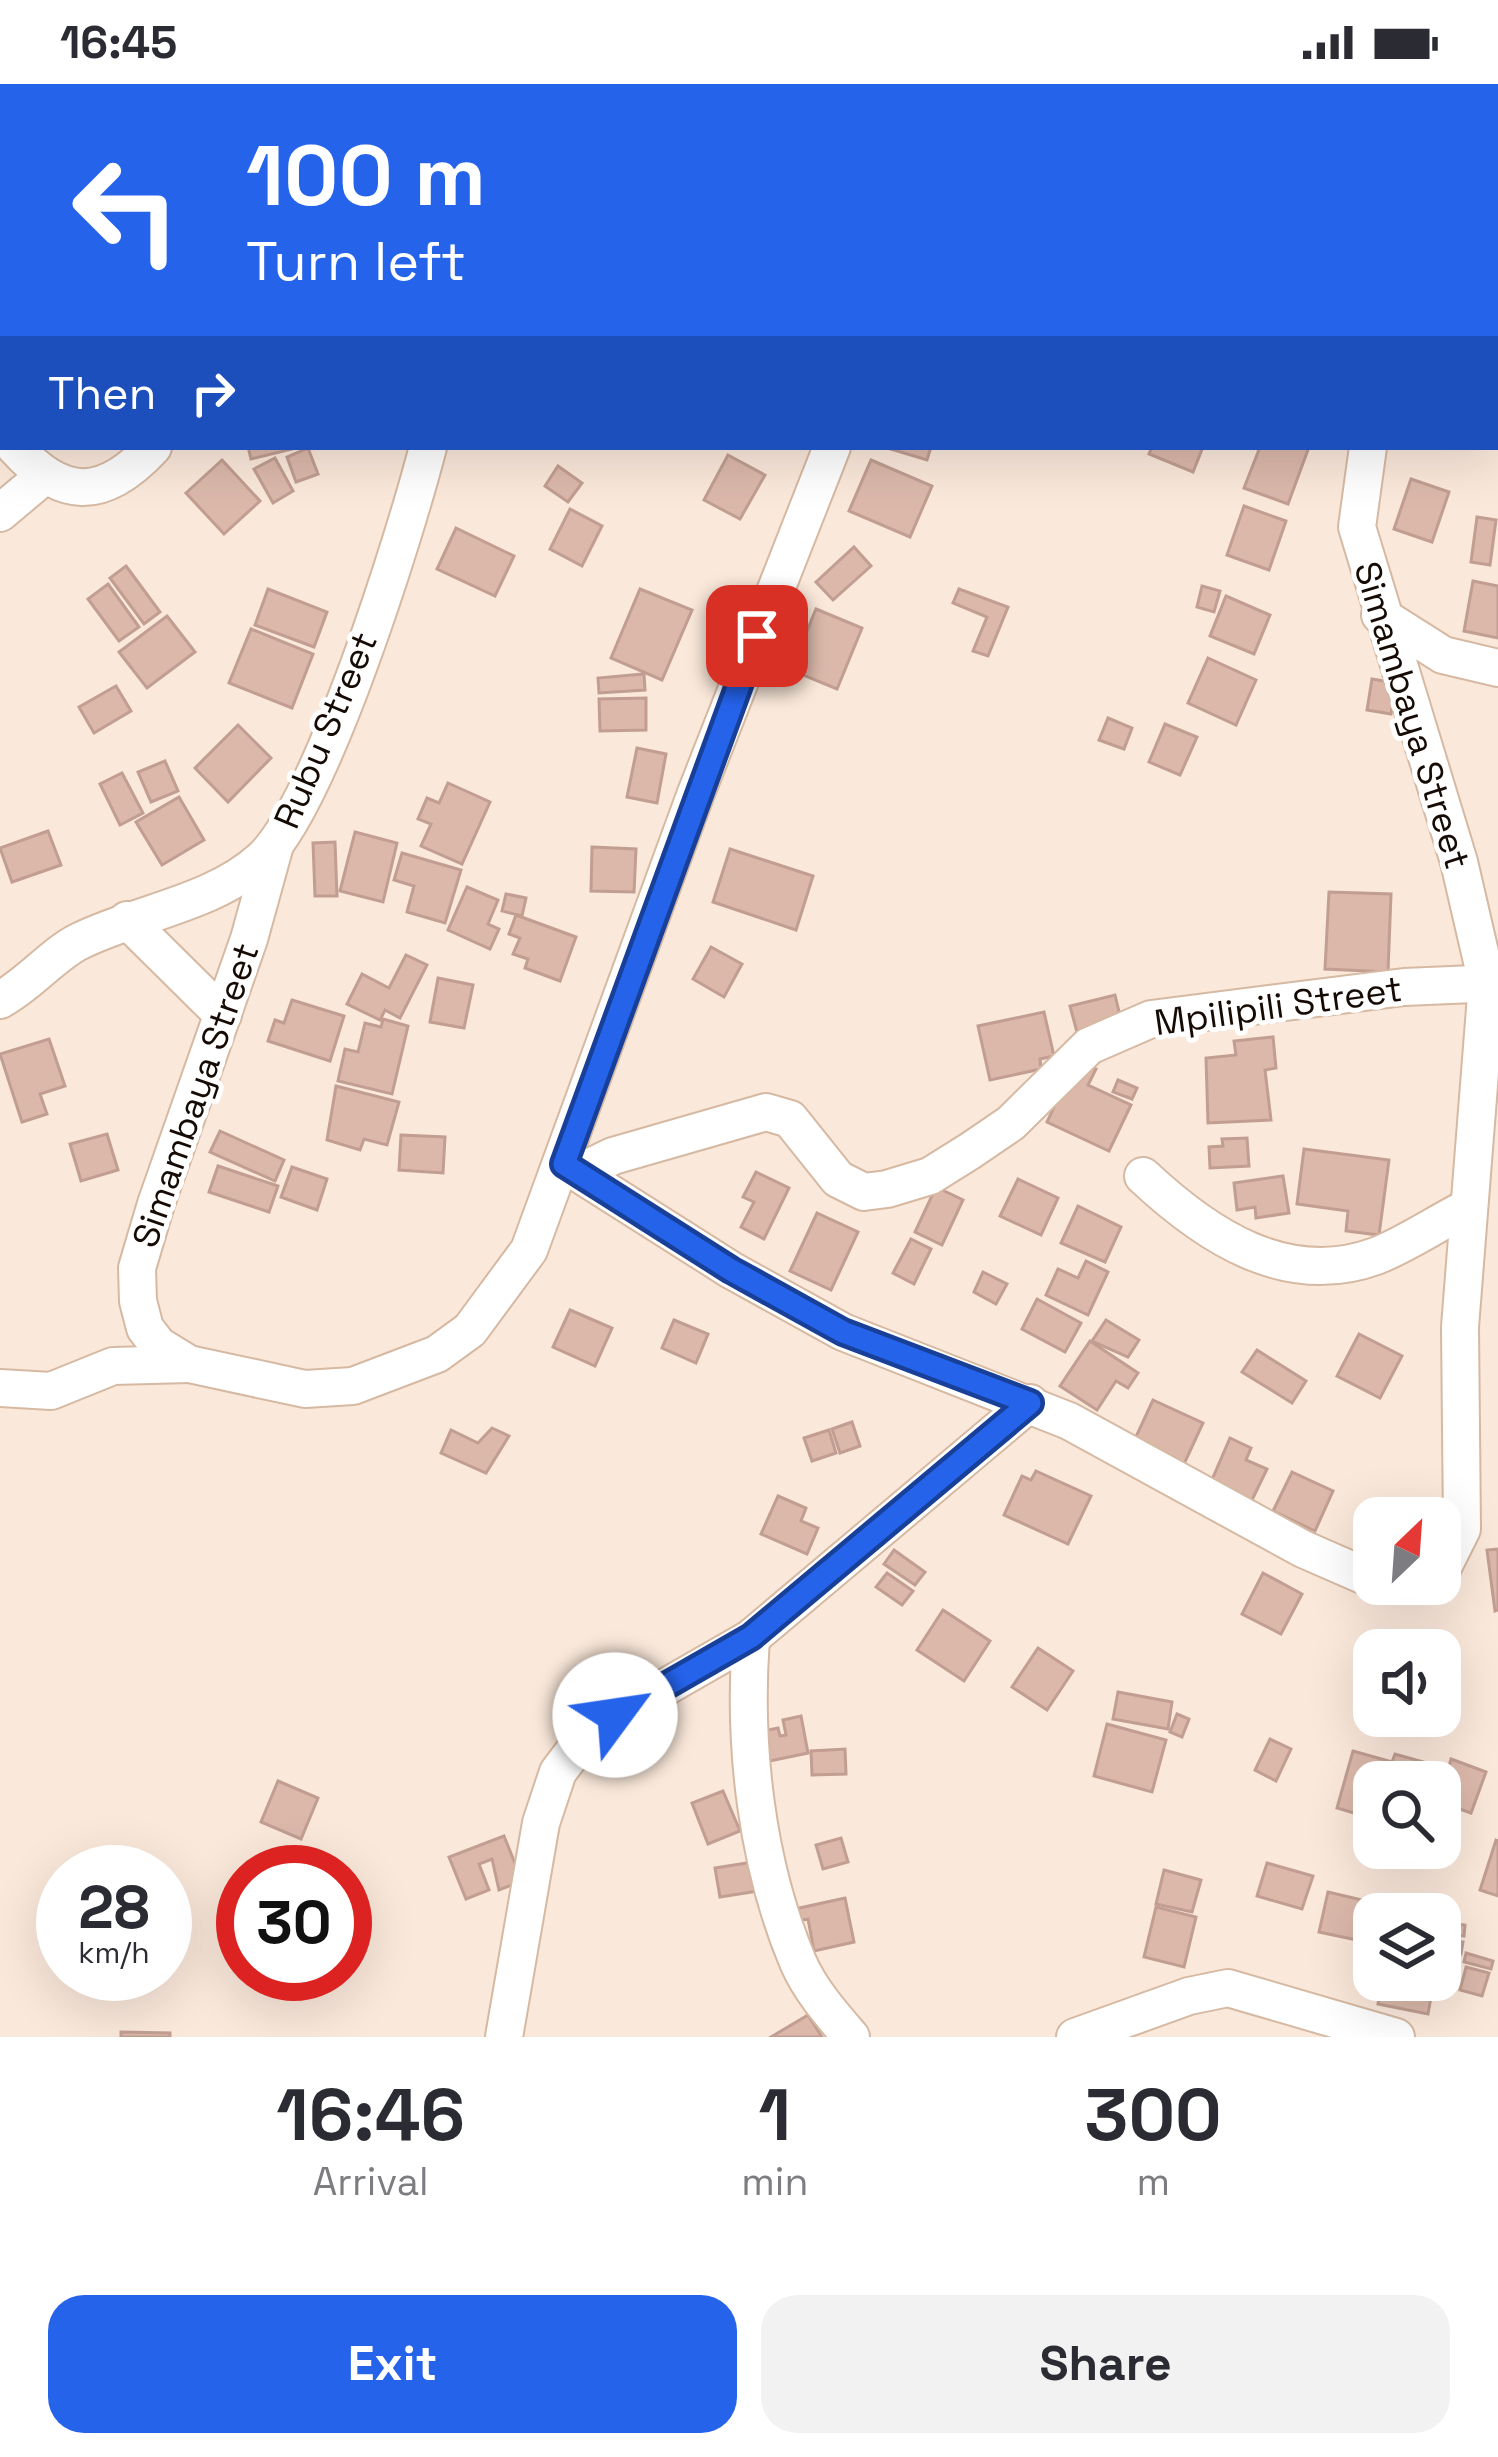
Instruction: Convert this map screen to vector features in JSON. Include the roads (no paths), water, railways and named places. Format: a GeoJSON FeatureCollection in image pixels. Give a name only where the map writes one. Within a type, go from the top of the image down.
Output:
{"type":"FeatureCollection","features":[{"type":"Feature","properties":{"kind":"street"},"geometry":{"type":"LineString","coordinates":[[18,450],[44,476],[81,489],[104,487],[149,450]]}},
{"type":"Feature","properties":{"kind":"street","name":"Rubu Street"},"geometry":{"type":"LineString","coordinates":[[0,1000],[43,973],[73,944],[250,869],[274,845],[310,780],[351,677],[390,574],[427,450]]}},
{"type":"Feature","properties":{"kind":"street","name":"Simambaya Street"},"geometry":{"type":"LineString","coordinates":[[274,845],[223,1015],[137,1268],[145,1328],[158,1345],[189,1364],[304,1389],[353,1386],[436,1354],[470,1330],[500,1297],[530,1250],[572,1168],[696,793],[831,450]]}},
{"type":"Feature","properties":{"kind":"street","name":"Simambaya Street"},"geometry":{"type":"LineString","coordinates":[[1368,450],[1357,526],[1492,983],[1467,1208],[1460,1327],[1461,1531]]}},
{"type":"Feature","properties":{"kind":"street"},"geometry":{"type":"LineString","coordinates":[[0,513],[44,476]]}},
{"type":"Feature","properties":{"kind":"street"},"geometry":{"type":"LineString","coordinates":[[1380,615],[1443,656],[1498,668]]}},
{"type":"Feature","properties":{"kind":"street"},"geometry":{"type":"LineString","coordinates":[[127,920],[192,990],[223,1015]]}},
{"type":"Feature","properties":{"kind":"street","name":"Mpilipili Street"},"geometry":{"type":"LineString","coordinates":[[572,1168],[766,1112],[790,1119],[838,1179],[864,1192],[887,1189],[930,1176],[1011,1123],[1090,1046],[1151,1018],[1492,983]]}},
{"type":"Feature","properties":{"kind":"street"},"geometry":{"type":"LineString","coordinates":[[572,1168],[731,1270],[843,1332],[1030,1403],[1303,1549],[1353,1571]]}},
{"type":"Feature","properties":{"kind":"street"},"geometry":{"type":"LineString","coordinates":[[1143,1176],[1221,1239],[1296,1265],[1339,1266],[1378,1255],[1467,1208]]}},
{"type":"Feature","properties":{"kind":"street"},"geometry":{"type":"LineString","coordinates":[[0,1388],[51,1391],[113,1366],[189,1364]]}},
{"type":"Feature","properties":{"kind":"street"},"geometry":{"type":"LineString","coordinates":[[504,2037],[521,1916],[558,1772],[589,1731],[751,1637],[1030,1403]]}},
{"type":"Feature","properties":{"kind":"street"},"geometry":{"type":"LineString","coordinates":[[751,1637],[746,1737],[780,1912],[800,1966],[851,2037]]}},
{"type":"Feature","properties":{"kind":"street"},"geometry":{"type":"LineString","coordinates":[[1075,2037],[1189,1996],[1228,1988],[1396,2037]]}}]}
